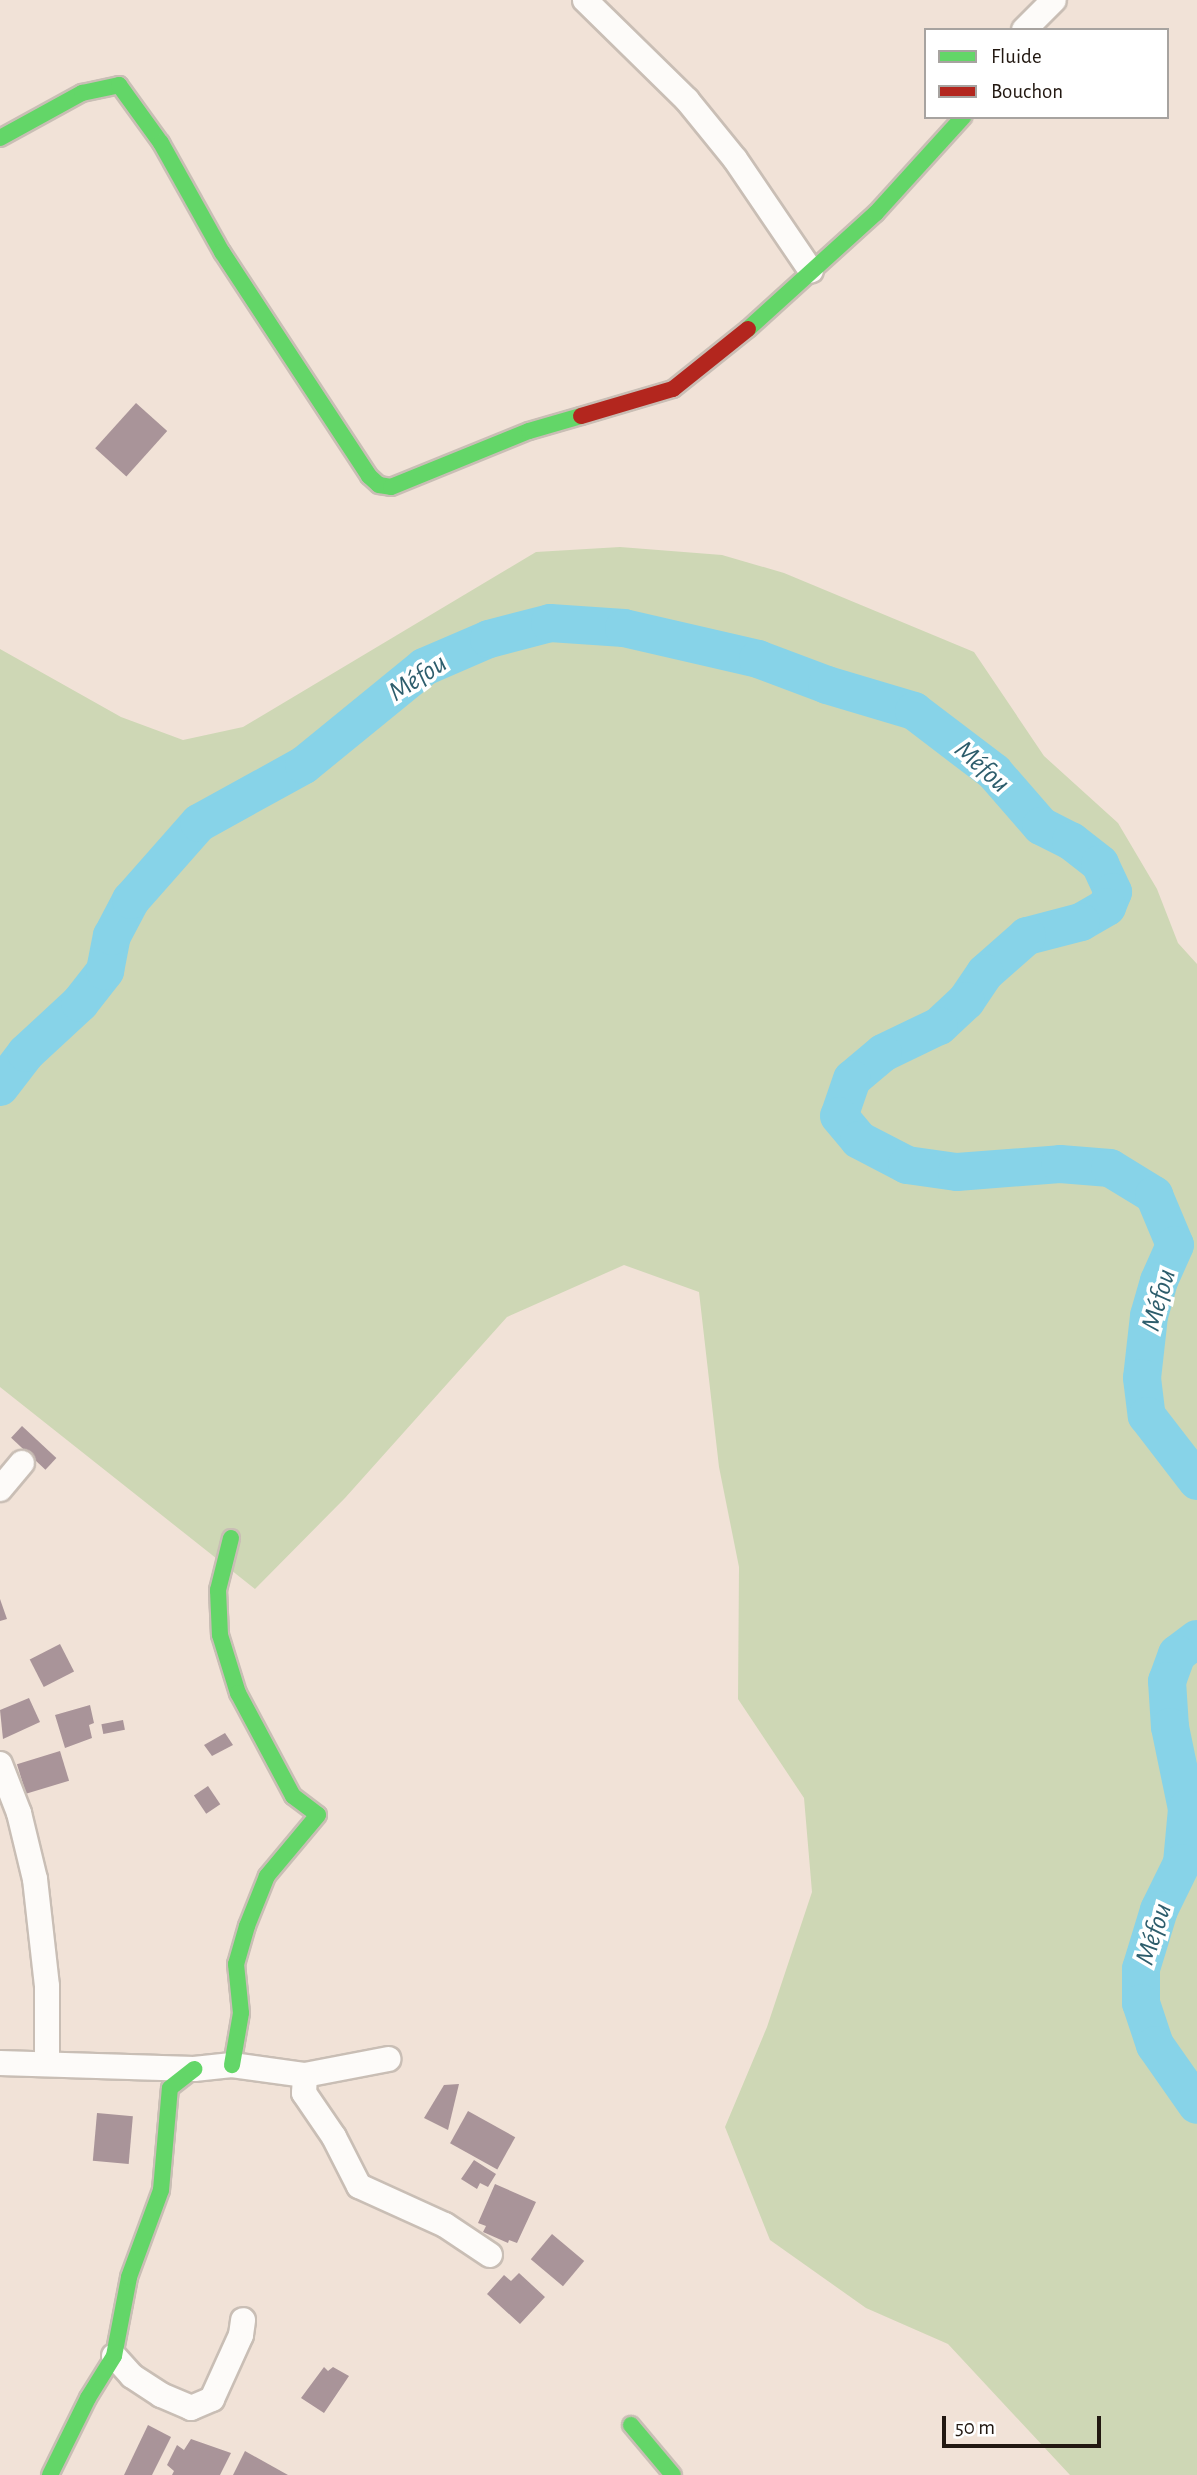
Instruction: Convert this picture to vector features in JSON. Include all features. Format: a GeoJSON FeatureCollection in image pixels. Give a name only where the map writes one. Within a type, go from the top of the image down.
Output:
{"type":"FeatureCollection","features":[{"type":"Feature","properties":{"kind":"street"},"geometry":{"type":"LineString","coordinates":[[585,0],[687,100],[734,159],[811,271]]}},
{"type":"Feature","properties":{"kind":"street"},"geometry":{"type":"LineString","coordinates":[[1026,28],[1055,0]]}},
{"type":"Feature","properties":{"kind":"street"},"geometry":{"type":"LineString","coordinates":[[0,138],[82,93],[119,85],[161,143],[222,252],[369,476],[379,485],[391,487],[529,432],[673,389],[718,356],[876,213],[961,119]]}},
{"type":"Feature","properties":{"kind":"street"},"geometry":{"type":"LineString","coordinates":[[0,1489],[22,1463]]}},
{"type":"Feature","properties":{"kind":"street"},"geometry":{"type":"LineString","coordinates":[[231,1538],[218,1590],[220,1635],[234,1681],[293,1796],[318,1815],[267,1876],[247,1926],[236,1964],[241,2013],[232,2065]]}},
{"type":"Feature","properties":{"kind":"street"},"geometry":{"type":"LineString","coordinates":[[0,1764],[19,1813],[35,1879],[47,1986],[47,2064]]}},
{"type":"Feature","properties":{"kind":"street"},"geometry":{"type":"LineString","coordinates":[[0,2063],[194,2069],[232,2065],[305,2075],[388,2059]]}},
{"type":"Feature","properties":{"kind":"street"},"geometry":{"type":"LineString","coordinates":[[50,2475],[88,2398],[114,2356],[129,2277],[161,2190],[170,2088],[194,2069]]}},
{"type":"Feature","properties":{"kind":"street"},"geometry":{"type":"LineString","coordinates":[[305,2075],[304,2093],[334,2137],[359,2186],[445,2225],[490,2255]]}},
{"type":"Feature","properties":{"kind":"street"},"geometry":{"type":"LineString","coordinates":[[114,2356],[132,2376],[161,2395],[191,2408],[212,2399],[241,2334],[243,2320]]}},
{"type":"Feature","properties":{"kind":"street"},"geometry":{"type":"LineString","coordinates":[[631,2425],[673,2475]]}},
{"type":"Feature","properties":{"kind":"green space"},"geometry":{"type":"Polygon","coordinates":[[[620,547],[722,555],[784,573],[974,652],[1044,756],[1118,823],[1157,889],[1178,943],[1197,964],[1197,2475],[1070,2475],[948,2344],[866,2308],[770,2240],[725,2127],[767,2027],[812,1892],[804,1798],[738,1699],[739,1567],[719,1467],[699,1292],[624,1265],[507,1317],[345,1498],[255,1589],[0,1387],[0,649],[121,717],[183,740],[243,727],[536,552],[620,547]]]}},
{"type":"Feature","properties":{"kind":"building"},"geometry":{"type":"Polygon","coordinates":[[[136,403],[167,431],[126,476],[95,448],[136,403]]]}},
{"type":"Feature","properties":{"kind":"building"},"geometry":{"type":"Polygon","coordinates":[[[22,1426],[56,1458],[45,1470],[11,1438],[22,1426]]]}},
{"type":"Feature","properties":{"kind":"building"},"geometry":{"type":"Polygon","coordinates":[[[0,1599],[7,1619],[0,1621],[0,1599]]]}},
{"type":"Feature","properties":{"kind":"building"},"geometry":{"type":"Polygon","coordinates":[[[60,1644],[74,1672],[44,1687],[30,1659],[60,1644]]]}},
{"type":"Feature","properties":{"kind":"building"},"geometry":{"type":"Polygon","coordinates":[[[29,1698],[40,1722],[3,1739],[0,1710],[29,1698]]]}},
{"type":"Feature","properties":{"kind":"building"},"geometry":{"type":"Polygon","coordinates":[[[90,1705],[94,1723],[89,1725],[92,1738],[65,1748],[55,1715],[90,1705]]]}},
{"type":"Feature","properties":{"kind":"building"},"geometry":{"type":"Polygon","coordinates":[[[123,1720],[125,1730],[103,1734],[101,1724],[123,1720]]]}},
{"type":"Feature","properties":{"kind":"building"},"geometry":{"type":"Polygon","coordinates":[[[225,1733],[233,1745],[212,1756],[204,1745],[225,1733]]]}},
{"type":"Feature","properties":{"kind":"building"},"geometry":{"type":"Polygon","coordinates":[[[60,1751],[69,1781],[26,1794],[17,1764],[60,1751]]]}},
{"type":"Feature","properties":{"kind":"building"},"geometry":{"type":"Polygon","coordinates":[[[208,1786],[220,1804],[206,1814],[194,1796],[208,1786]]]}},
{"type":"Feature","properties":{"kind":"building"},"geometry":{"type":"Polygon","coordinates":[[[459,2084],[448,2130],[424,2118],[444,2085],[459,2084]]]}},
{"type":"Feature","properties":{"kind":"building"},"geometry":{"type":"Polygon","coordinates":[[[468,2111],[515,2137],[497,2170],[450,2143],[468,2111]]]}},
{"type":"Feature","properties":{"kind":"building"},"geometry":{"type":"Polygon","coordinates":[[[97,2113],[133,2116],[129,2164],[93,2161],[97,2113]]]}},
{"type":"Feature","properties":{"kind":"building"},"geometry":{"type":"Polygon","coordinates":[[[474,2160],[496,2174],[488,2187],[480,2183],[477,2189],[461,2179],[474,2160]]]}},
{"type":"Feature","properties":{"kind":"building"},"geometry":{"type":"Polygon","coordinates":[[[495,2184],[536,2202],[517,2243],[509,2240],[508,2243],[483,2232],[486,2226],[478,2223],[495,2184]]]}},
{"type":"Feature","properties":{"kind":"building"},"geometry":{"type":"Polygon","coordinates":[[[552,2234],[584,2261],[563,2286],[531,2259],[552,2234]]]}},
{"type":"Feature","properties":{"kind":"building"},"geometry":{"type":"Polygon","coordinates":[[[519,2273],[545,2297],[520,2324],[487,2294],[504,2275],[511,2281],[519,2273]]]}},
{"type":"Feature","properties":{"kind":"building"},"geometry":{"type":"Polygon","coordinates":[[[324,2367],[328,2371],[333,2367],[349,2376],[324,2413],[301,2398],[324,2367]]]}},
{"type":"Feature","properties":{"kind":"building"},"geometry":{"type":"Polygon","coordinates":[[[148,2425],[171,2437],[152,2475],[124,2475],[148,2425]]]}},
{"type":"Feature","properties":{"kind":"building"},"geometry":{"type":"Polygon","coordinates":[[[191,2439],[231,2453],[220,2475],[172,2475],[174,2471],[167,2465],[177,2445],[184,2450],[191,2439]]]}},
{"type":"Feature","properties":{"kind":"building"},"geometry":{"type":"Polygon","coordinates":[[[245,2451],[288,2475],[233,2475],[245,2451]]]}},
{"type":"Feature","properties":{"kind":"waterway","name":"Méfou"},"geometry":{"type":"LineString","coordinates":[[0,1087],[26,1053],[80,1003],[105,971],[112,936],[131,900],[199,823],[304,765],[424,667],[489,639],[550,623],[624,628],[758,659],[827,685],[914,711],[994,772],[1041,826],[1071,841],[1100,864],[1113,892],[1107,907],[1081,922],[1027,936],[985,973],[966,1001],[939,1026],[883,1053],[852,1079],[839,1116],[859,1140],[907,1165],[957,1172],[1060,1164],[1110,1168],[1154,1195],[1175,1245],[1159,1281],[1149,1316],[1142,1378],[1147,1416],[1197,1481]]}},
{"type":"Feature","properties":{"kind":"waterway","name":"Méfou"},"geometry":{"type":"LineString","coordinates":[[1197,1639],[1177,1654],[1167,1681],[1170,1727],[1187,1809],[1182,1863],[1159,1910],[1141,1969],[1141,2003],[1155,2045],[1197,2105]]}},
{"type":"Feature","properties":{"kind":"traffic: fast"},"geometry":{"type":"LineString","coordinates":[[0,138],[82,93],[119,85],[161,143],[222,252],[369,476],[379,485],[391,487],[529,431],[581,416]]}},
{"type":"Feature","properties":{"kind":"traffic: fast"},"geometry":{"type":"LineString","coordinates":[[748,329],[876,213],[961,119]]}},
{"type":"Feature","properties":{"kind":"traffic: fast"},"geometry":{"type":"LineString","coordinates":[[231,1538],[218,1590],[220,1635],[238,1693],[293,1796],[318,1815],[267,1876],[247,1926],[236,1964],[241,2013],[232,2065]]}},
{"type":"Feature","properties":{"kind":"traffic: fast"},"geometry":{"type":"LineString","coordinates":[[50,2475],[88,2398],[114,2356],[129,2277],[161,2190],[170,2088],[194,2069]]}},
{"type":"Feature","properties":{"kind":"traffic: fast"},"geometry":{"type":"LineString","coordinates":[[631,2425],[673,2475]]}},
{"type":"Feature","properties":{"kind":"traffic: jam"},"geometry":{"type":"LineString","coordinates":[[581,416],[673,389],[748,329]]}}]}
